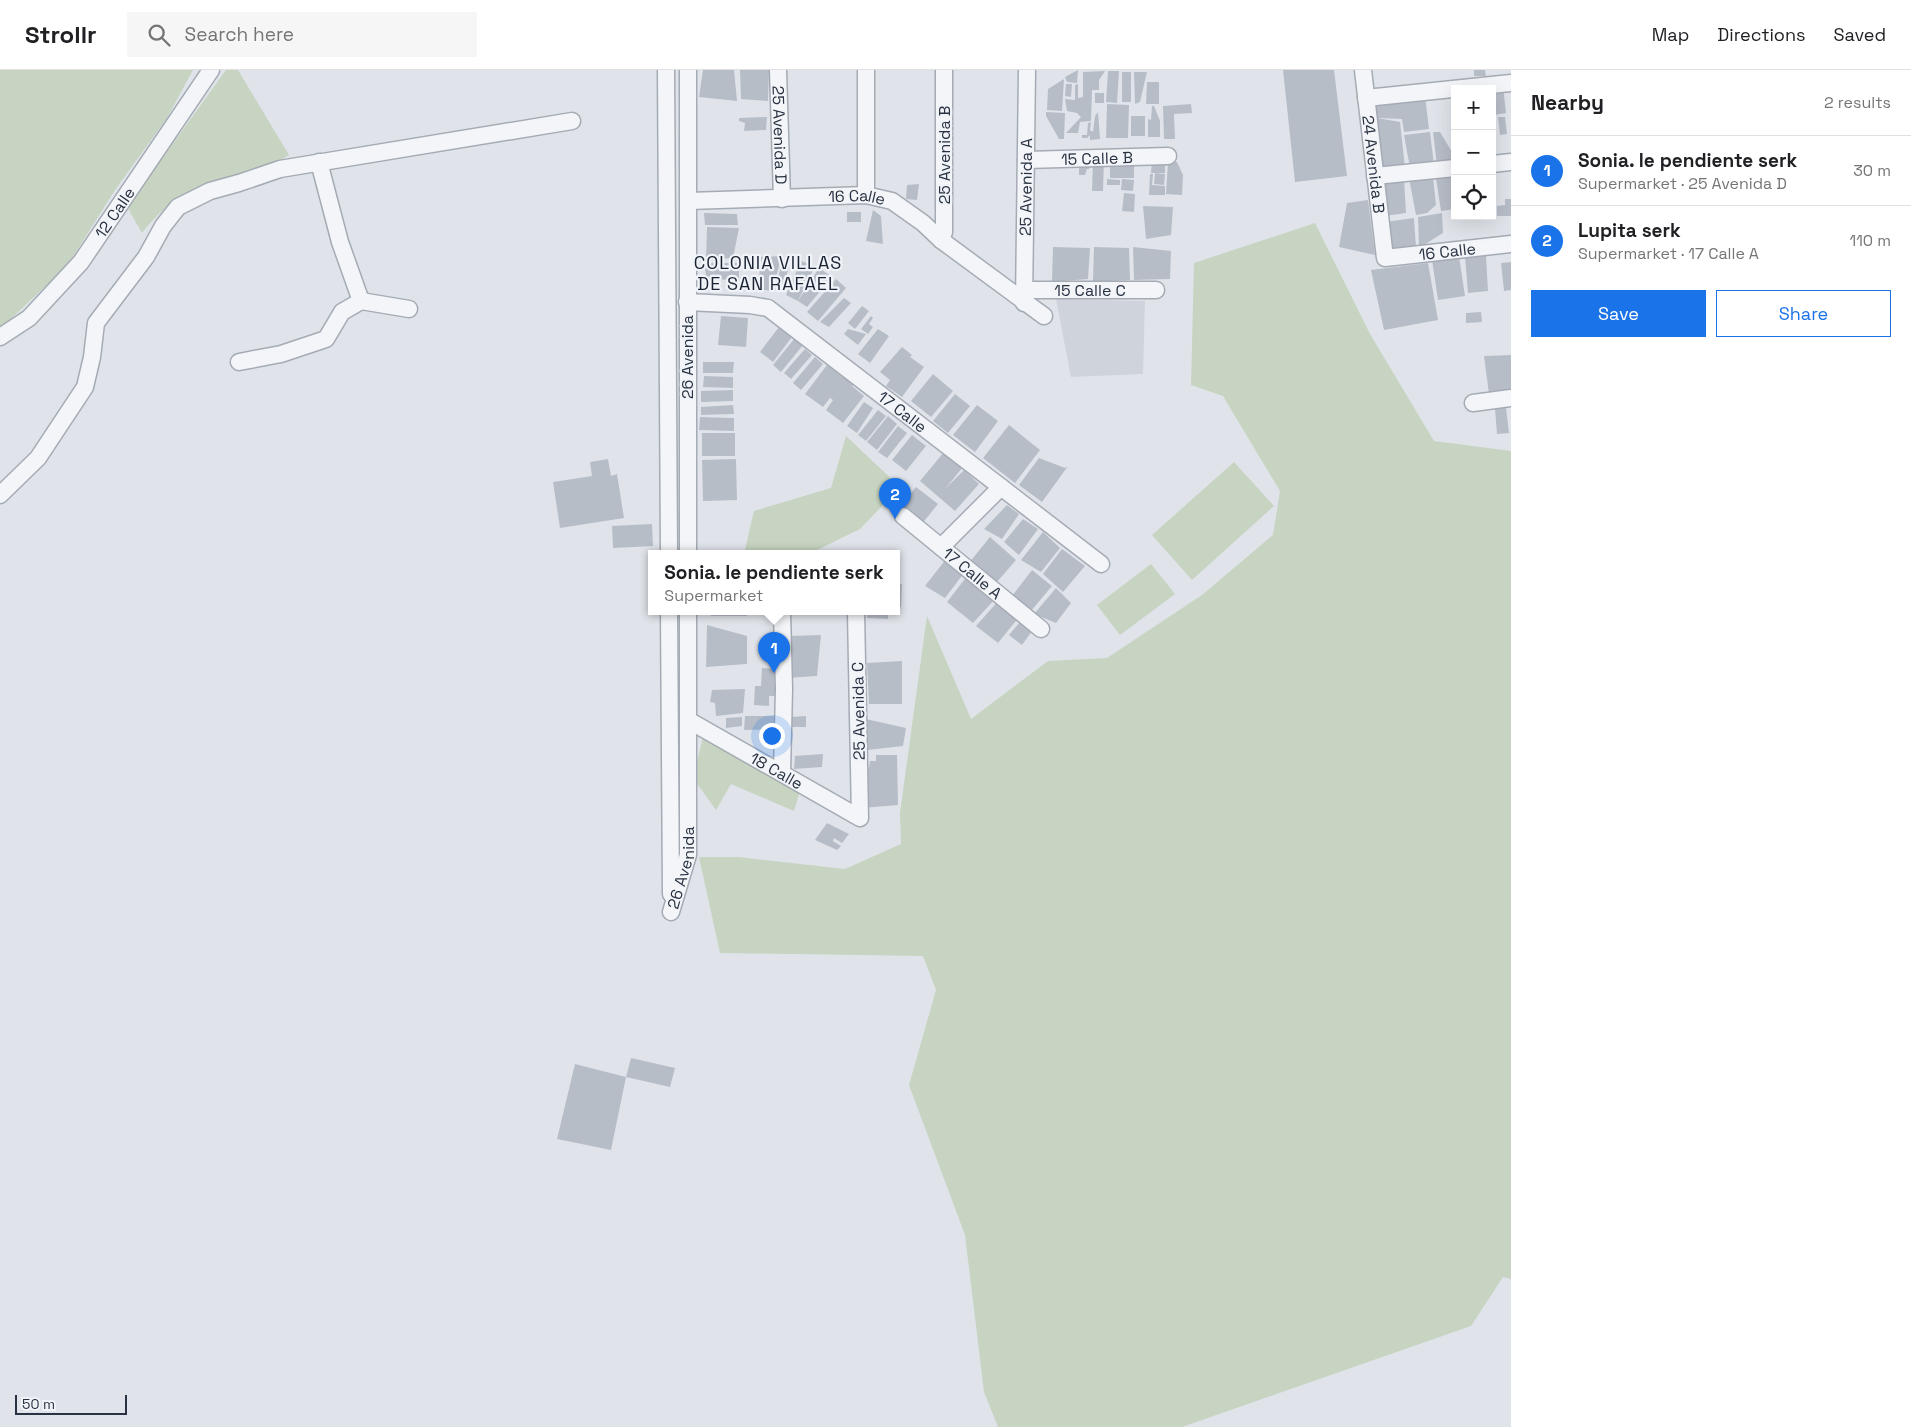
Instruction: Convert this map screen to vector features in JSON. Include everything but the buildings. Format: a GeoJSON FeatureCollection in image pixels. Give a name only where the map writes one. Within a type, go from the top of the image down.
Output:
{"type":"FeatureCollection","features":[{"type":"Feature","properties":{"kind":"street","name":"12 Calle"},"geometry":{"type":"LineString","coordinates":[[0,337],[29,318],[81,262],[211,70]]}},
{"type":"Feature","properties":{"kind":"street","name":"26 Avenida"},"geometry":{"type":"LineString","coordinates":[[666,70],[669,550]]}},
{"type":"Feature","properties":{"kind":"street","name":"26 Avenida"},"geometry":{"type":"LineString","coordinates":[[688,70],[688,550]]}},
{"type":"Feature","properties":{"kind":"street","name":"25 Avenida D"},"geometry":{"type":"LineString","coordinates":[[778,70],[782,199]]}},
{"type":"Feature","properties":{"kind":"street"},"geometry":{"type":"LineString","coordinates":[[866,70],[866,195]]}},
{"type":"Feature","properties":{"kind":"street","name":"25 Avenida B"},"geometry":{"type":"LineString","coordinates":[[941,240],[944,232],[944,70]]}},
{"type":"Feature","properties":{"kind":"street","name":"25 Avenida A"},"geometry":{"type":"LineString","coordinates":[[1024,296],[1027,70]]}},
{"type":"Feature","properties":{"kind":"street","name":"24 Avenida B"},"geometry":{"type":"LineString","coordinates":[[1363,70],[1385,258]]}},
{"type":"Feature","properties":{"kind":"street"},"geometry":{"type":"LineString","coordinates":[[1366,98],[1511,83]]}},
{"type":"Feature","properties":{"kind":"street"},"geometry":{"type":"LineString","coordinates":[[0,495],[38,458],[85,387],[92,357],[96,323],[146,256],[163,226],[178,207],[210,191],[280,168],[572,121]]}},
{"type":"Feature","properties":{"kind":"street","name":"15 Calle B"},"geometry":{"type":"LineString","coordinates":[[1026,160],[1168,156]]}},
{"type":"Feature","properties":{"kind":"street"},"geometry":{"type":"LineString","coordinates":[[320,162],[340,242],[361,301]]}},
{"type":"Feature","properties":{"kind":"street"},"geometry":{"type":"LineString","coordinates":[[1496,164],[1511,162]]}},
{"type":"Feature","properties":{"kind":"street"},"geometry":{"type":"LineString","coordinates":[[1375,176],[1451,168]]}},
{"type":"Feature","properties":{"kind":"street","name":"16 Calle"},"geometry":{"type":"LineString","coordinates":[[689,201],[866,195],[892,201],[923,223],[941,240],[1024,296],[1044,316]]}},
{"type":"Feature","properties":{"kind":"street","name":"16 Calle"},"geometry":{"type":"LineString","coordinates":[[1385,258],[1511,244]]}},
{"type":"Feature","properties":{"kind":"street","name":"15 Calle C"},"geometry":{"type":"LineString","coordinates":[[1024,296],[1156,290]]}},
{"type":"Feature","properties":{"kind":"street"},"geometry":{"type":"LineString","coordinates":[[238,362],[281,354],[326,339],[342,312],[361,301],[409,309]]}},
{"type":"Feature","properties":{"kind":"street","name":"17 Calle"},"geometry":{"type":"LineString","coordinates":[[687,302],[750,305],[768,308],[1101,564]]}},
{"type":"Feature","properties":{"kind":"street"},"geometry":{"type":"LineString","coordinates":[[1473,403],[1511,398]]}},
{"type":"Feature","properties":{"kind":"street"},"geometry":{"type":"LineString","coordinates":[[940,547],[1001,487]]}},
{"type":"Feature","properties":{"kind":"street","name":"17 Calle A"},"geometry":{"type":"LineString","coordinates":[[903,516],[1041,629]]}},
{"type":"Feature","properties":{"kind":"street","name":"26 Avenida"},"geometry":{"type":"LineString","coordinates":[[670,615],[671,912],[688,855],[688,615]]}},
{"type":"Feature","properties":{"kind":"street"},"geometry":{"type":"LineString","coordinates":[[782,615],[784,689],[782,774]]}},
{"type":"Feature","properties":{"kind":"street","name":"25 Avenida C"},"geometry":{"type":"LineString","coordinates":[[856,615],[860,810]]}},
{"type":"Feature","properties":{"kind":"street","name":"18 Calle"},"geometry":{"type":"LineString","coordinates":[[688,720],[860,818],[860,810]]}},
{"type":"Feature","properties":{"kind":"shaded area"},"geometry":{"type":"Polygon","coordinates":[[[1056,299],[1145,301],[1143,374],[1071,377],[1056,299]]]}},
{"type":"Feature","properties":{"kind":"green space"},"geometry":{"type":"Polygon","coordinates":[[[0,70],[193,70],[167,118],[115,190],[67,266],[0,329],[0,70]]]}},
{"type":"Feature","properties":{"kind":"green space"},"geometry":{"type":"Polygon","coordinates":[[[226,70],[238,70],[289,155],[252,176],[191,192],[168,206],[142,233],[127,207],[226,70]]]}},
{"type":"Feature","properties":{"kind":"green space"},"geometry":{"type":"Polygon","coordinates":[[[1315,223],[1370,334],[1434,441],[1511,451],[1511,1279],[1503,1277],[1471,1326],[1182,1427],[998,1427],[984,1392],[965,1235],[909,1085],[936,990],[923,956],[720,953],[699,857],[738,857],[845,869],[901,844],[900,813],[927,616],[971,719],[1048,661],[1107,658],[1202,595],[1273,535],[1280,491],[1223,396],[1191,385],[1194,263],[1315,223]]]}},
{"type":"Feature","properties":{"kind":"green space"},"geometry":{"type":"Polygon","coordinates":[[[846,436],[900,487],[860,529],[817,550],[745,550],[754,511],[831,488],[846,436]]]}},
{"type":"Feature","properties":{"kind":"green space"},"geometry":{"type":"Polygon","coordinates":[[[1234,462],[1274,506],[1192,580],[1152,535],[1234,462]]]}},
{"type":"Feature","properties":{"kind":"green space"},"geometry":{"type":"Polygon","coordinates":[[[1151,564],[1175,594],[1120,635],[1097,605],[1151,564]]]}},
{"type":"Feature","properties":{"kind":"green space"},"geometry":{"type":"Polygon","coordinates":[[[703,737],[800,791],[794,811],[731,784],[716,810],[693,778],[703,737]]]}},
{"type":"Feature","properties":{"kind":"place","name":"Lupita serk"},"geometry":{"type":"Point","coordinates":[895,519]}},
{"type":"Feature","properties":{"kind":"place","name":"Sonia. le pendiente serk"},"geometry":{"type":"Point","coordinates":[774,673]}},
{"type":"Feature","properties":{"kind":"district","name":"COLONIA VILLAS DE SAN RAFAEL"},"geometry":{"type":"Point","coordinates":[768,273]}}]}
